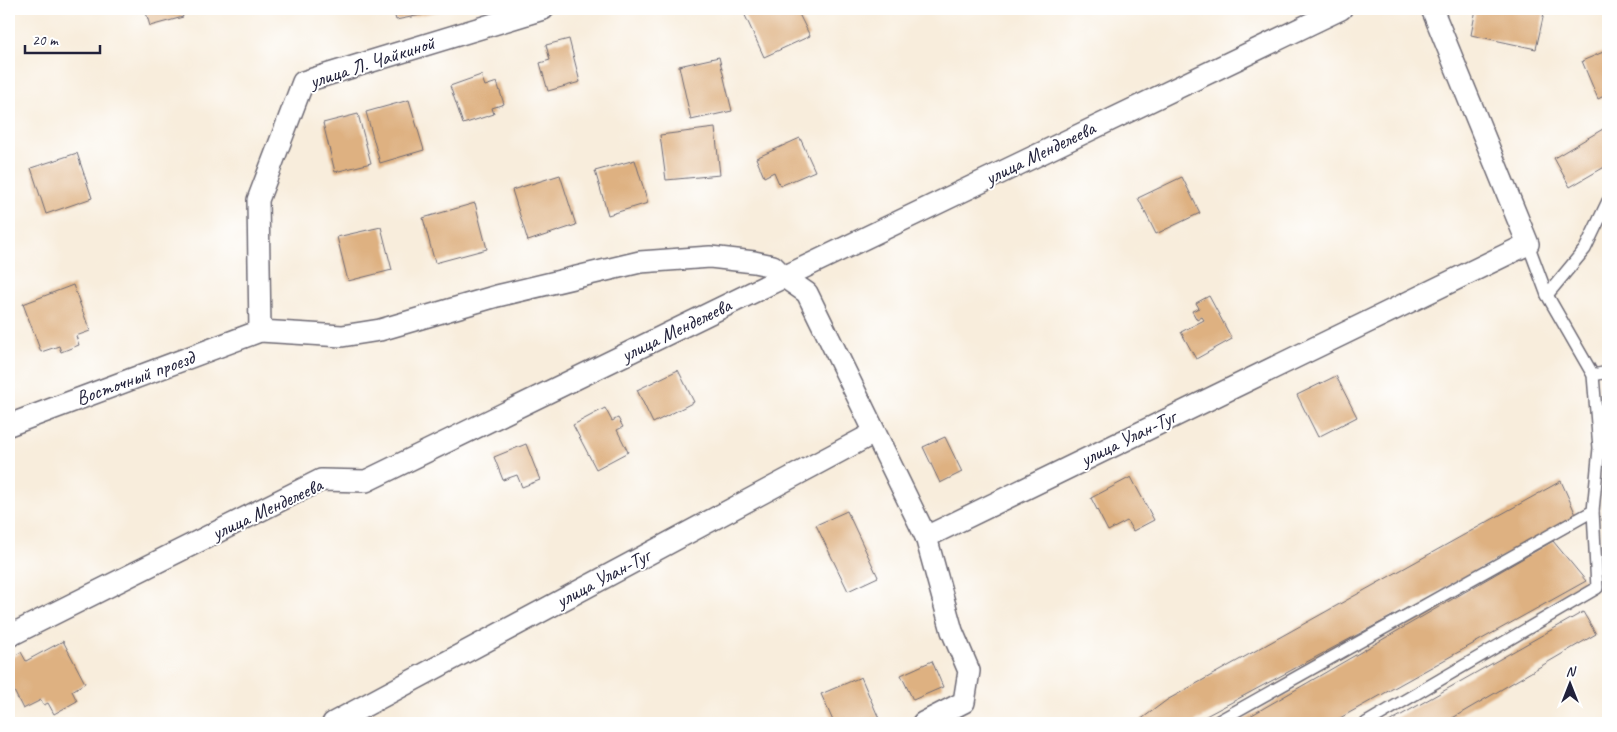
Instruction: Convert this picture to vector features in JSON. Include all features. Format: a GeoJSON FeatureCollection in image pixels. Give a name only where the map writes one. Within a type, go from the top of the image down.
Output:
{"type":"FeatureCollection","features":[{"type":"Feature","properties":{"kind":"street","name":"улица Л. Чайкиной"},"geometry":{"type":"LineString","coordinates":[[260,331],[258,200],[303,82],[542,9]]}},
{"type":"Feature","properties":{"kind":"street","name":"улица Менделеева"},"geometry":{"type":"LineString","coordinates":[[9,636],[321,480],[366,481],[1341,9]]}},
{"type":"Feature","properties":{"kind":"street"},"geometry":{"type":"LineString","coordinates":[[1432,9],[1528,244]]}},
{"type":"Feature","properties":{"kind":"street","name":"улица Улан-Туг"},"geometry":{"type":"LineString","coordinates":[[926,537],[1528,244]]}},
{"type":"Feature","properties":{"kind":"street"},"geometry":{"type":"LineString","coordinates":[[260,331],[342,336],[380,330],[497,296],[640,262],[710,256],[773,266],[784,277],[807,293],[926,537],[952,630],[969,671],[964,702],[923,723]]}},
{"type":"Feature","properties":{"kind":"street","name":"Восточный проезд"},"geometry":{"type":"LineString","coordinates":[[9,425],[260,331]]}},
{"type":"Feature","properties":{"kind":"street","name":"улица Улан-Туг"},"geometry":{"type":"LineString","coordinates":[[333,723],[874,432]]}},
{"type":"Feature","properties":{"kind":"lane"},"geometry":{"type":"LineString","coordinates":[[1547,295],[1585,250],[1608,201]]}},
{"type":"Feature","properties":{"kind":"lane"},"geometry":{"type":"LineString","coordinates":[[1366,723],[1597,588],[1593,511],[1599,448],[1593,375],[1547,295],[1528,244]]}},
{"type":"Feature","properties":{"kind":"lane"},"geometry":{"type":"LineString","coordinates":[[1593,375],[1608,372]]}},
{"type":"Feature","properties":{"kind":"lane"},"geometry":{"type":"LineString","coordinates":[[1215,723],[1593,511]]}},
{"type":"Feature","properties":{"kind":"building"},"geometry":{"type":"Polygon","coordinates":[[[145,9],[180,9],[183,17],[150,26],[145,9]]]}},
{"type":"Feature","properties":{"kind":"building"},"geometry":{"type":"Polygon","coordinates":[[[393,9],[446,9],[446,10],[396,20],[393,9]]]}},
{"type":"Feature","properties":{"kind":"building"},"geometry":{"type":"Polygon","coordinates":[[[749,9],[787,9],[789,14],[797,10],[810,36],[764,57],[743,11],[749,9]]]}},
{"type":"Feature","properties":{"kind":"building"},"geometry":{"type":"Polygon","coordinates":[[[806,9],[818,9],[808,14],[806,9]]]}},
{"type":"Feature","properties":{"kind":"building"},"geometry":{"type":"Polygon","coordinates":[[[1476,9],[1525,9],[1544,13],[1536,49],[1471,35],[1476,9]]]}},
{"type":"Feature","properties":{"kind":"building"},"geometry":{"type":"Polygon","coordinates":[[[569,39],[580,82],[548,91],[540,63],[550,60],[546,45],[569,39]]]}},
{"type":"Feature","properties":{"kind":"building"},"geometry":{"type":"Polygon","coordinates":[[[1608,50],[1608,94],[1598,99],[1582,61],[1608,50]]]}},
{"type":"Feature","properties":{"kind":"building"},"geometry":{"type":"Polygon","coordinates":[[[719,57],[732,111],[691,120],[679,66],[719,57]]]}},
{"type":"Feature","properties":{"kind":"building"},"geometry":{"type":"Polygon","coordinates":[[[481,75],[485,86],[497,82],[504,104],[492,108],[494,114],[463,124],[450,86],[481,75]]]}},
{"type":"Feature","properties":{"kind":"building"},"geometry":{"type":"Polygon","coordinates":[[[409,100],[424,150],[380,163],[366,112],[409,100]]]}},
{"type":"Feature","properties":{"kind":"building"},"geometry":{"type":"Polygon","coordinates":[[[358,114],[371,163],[335,172],[323,123],[358,114]]]}},
{"type":"Feature","properties":{"kind":"building"},"geometry":{"type":"Polygon","coordinates":[[[1608,126],[1608,165],[1570,187],[1554,158],[1608,126]]]}},
{"type":"Feature","properties":{"kind":"building"},"geometry":{"type":"Polygon","coordinates":[[[715,128],[720,175],[666,180],[660,135],[715,128]]]}},
{"type":"Feature","properties":{"kind":"building"},"geometry":{"type":"Polygon","coordinates":[[[800,138],[815,171],[780,186],[774,172],[764,177],[756,158],[800,138]]]}},
{"type":"Feature","properties":{"kind":"building"},"geometry":{"type":"Polygon","coordinates":[[[77,153],[92,198],[46,214],[31,168],[77,153]]]}},
{"type":"Feature","properties":{"kind":"building"},"geometry":{"type":"Polygon","coordinates":[[[635,160],[648,203],[608,215],[595,171],[635,160]]]}},
{"type":"Feature","properties":{"kind":"building"},"geometry":{"type":"Polygon","coordinates":[[[560,175],[576,225],[528,241],[512,190],[560,175]]]}},
{"type":"Feature","properties":{"kind":"building"},"geometry":{"type":"Polygon","coordinates":[[[1182,177],[1200,213],[1156,234],[1138,198],[1182,177]]]}},
{"type":"Feature","properties":{"kind":"building"},"geometry":{"type":"Polygon","coordinates":[[[475,203],[487,249],[435,263],[423,218],[475,203]]]}},
{"type":"Feature","properties":{"kind":"building"},"geometry":{"type":"Polygon","coordinates":[[[381,227],[392,270],[348,281],[337,237],[381,227]]]}},
{"type":"Feature","properties":{"kind":"building"},"geometry":{"type":"Polygon","coordinates":[[[73,285],[90,331],[76,336],[79,345],[61,352],[59,346],[41,352],[23,304],[73,285]]]}},
{"type":"Feature","properties":{"kind":"building"},"geometry":{"type":"Polygon","coordinates":[[[1209,296],[1232,339],[1196,359],[1181,332],[1204,320],[1202,317],[1197,320],[1192,311],[1199,308],[1196,303],[1209,296]]]}},
{"type":"Feature","properties":{"kind":"building"},"geometry":{"type":"Polygon","coordinates":[[[678,370],[694,402],[653,423],[637,390],[678,370]]]}},
{"type":"Feature","properties":{"kind":"building"},"geometry":{"type":"Polygon","coordinates":[[[1336,376],[1357,417],[1318,437],[1297,395],[1336,376]]]}},
{"type":"Feature","properties":{"kind":"building"},"geometry":{"type":"Polygon","coordinates":[[[605,408],[612,421],[618,418],[623,427],[617,430],[628,452],[596,469],[573,425],[605,408]]]}},
{"type":"Feature","properties":{"kind":"building"},"geometry":{"type":"Polygon","coordinates":[[[945,437],[962,472],[940,483],[923,447],[945,437]]]}},
{"type":"Feature","properties":{"kind":"building"},"geometry":{"type":"Polygon","coordinates":[[[526,444],[540,480],[522,487],[517,475],[503,480],[494,457],[526,444]]]}},
{"type":"Feature","properties":{"kind":"building"},"geometry":{"type":"Polygon","coordinates":[[[1131,477],[1154,520],[1133,531],[1127,521],[1108,531],[1091,498],[1131,477]]]}},
{"type":"Feature","properties":{"kind":"building"},"geometry":{"type":"Polygon","coordinates":[[[1561,481],[1577,517],[1193,723],[1136,723],[1167,700],[1561,481]]]}},
{"type":"Feature","properties":{"kind":"building"},"geometry":{"type":"Polygon","coordinates":[[[847,511],[878,577],[848,591],[816,525],[847,511]]]}},
{"type":"Feature","properties":{"kind":"building"},"geometry":{"type":"Polygon","coordinates":[[[1553,541],[1586,581],[1331,723],[1238,723],[1553,541]]]}},
{"type":"Feature","properties":{"kind":"building"},"geometry":{"type":"Polygon","coordinates":[[[1583,612],[1596,634],[1444,723],[1387,723],[1583,612]]]}},
{"type":"Feature","properties":{"kind":"building"},"geometry":{"type":"Polygon","coordinates":[[[63,641],[85,683],[72,691],[77,701],[54,714],[48,703],[44,705],[41,700],[23,709],[9,681],[9,659],[21,652],[26,661],[63,641]]]}},
{"type":"Feature","properties":{"kind":"building"},"geometry":{"type":"Polygon","coordinates":[[[932,661],[943,687],[913,700],[901,675],[932,661]]]}},
{"type":"Feature","properties":{"kind":"building"},"geometry":{"type":"Polygon","coordinates":[[[861,677],[880,721],[875,723],[834,723],[821,694],[861,677]]]}}]}
